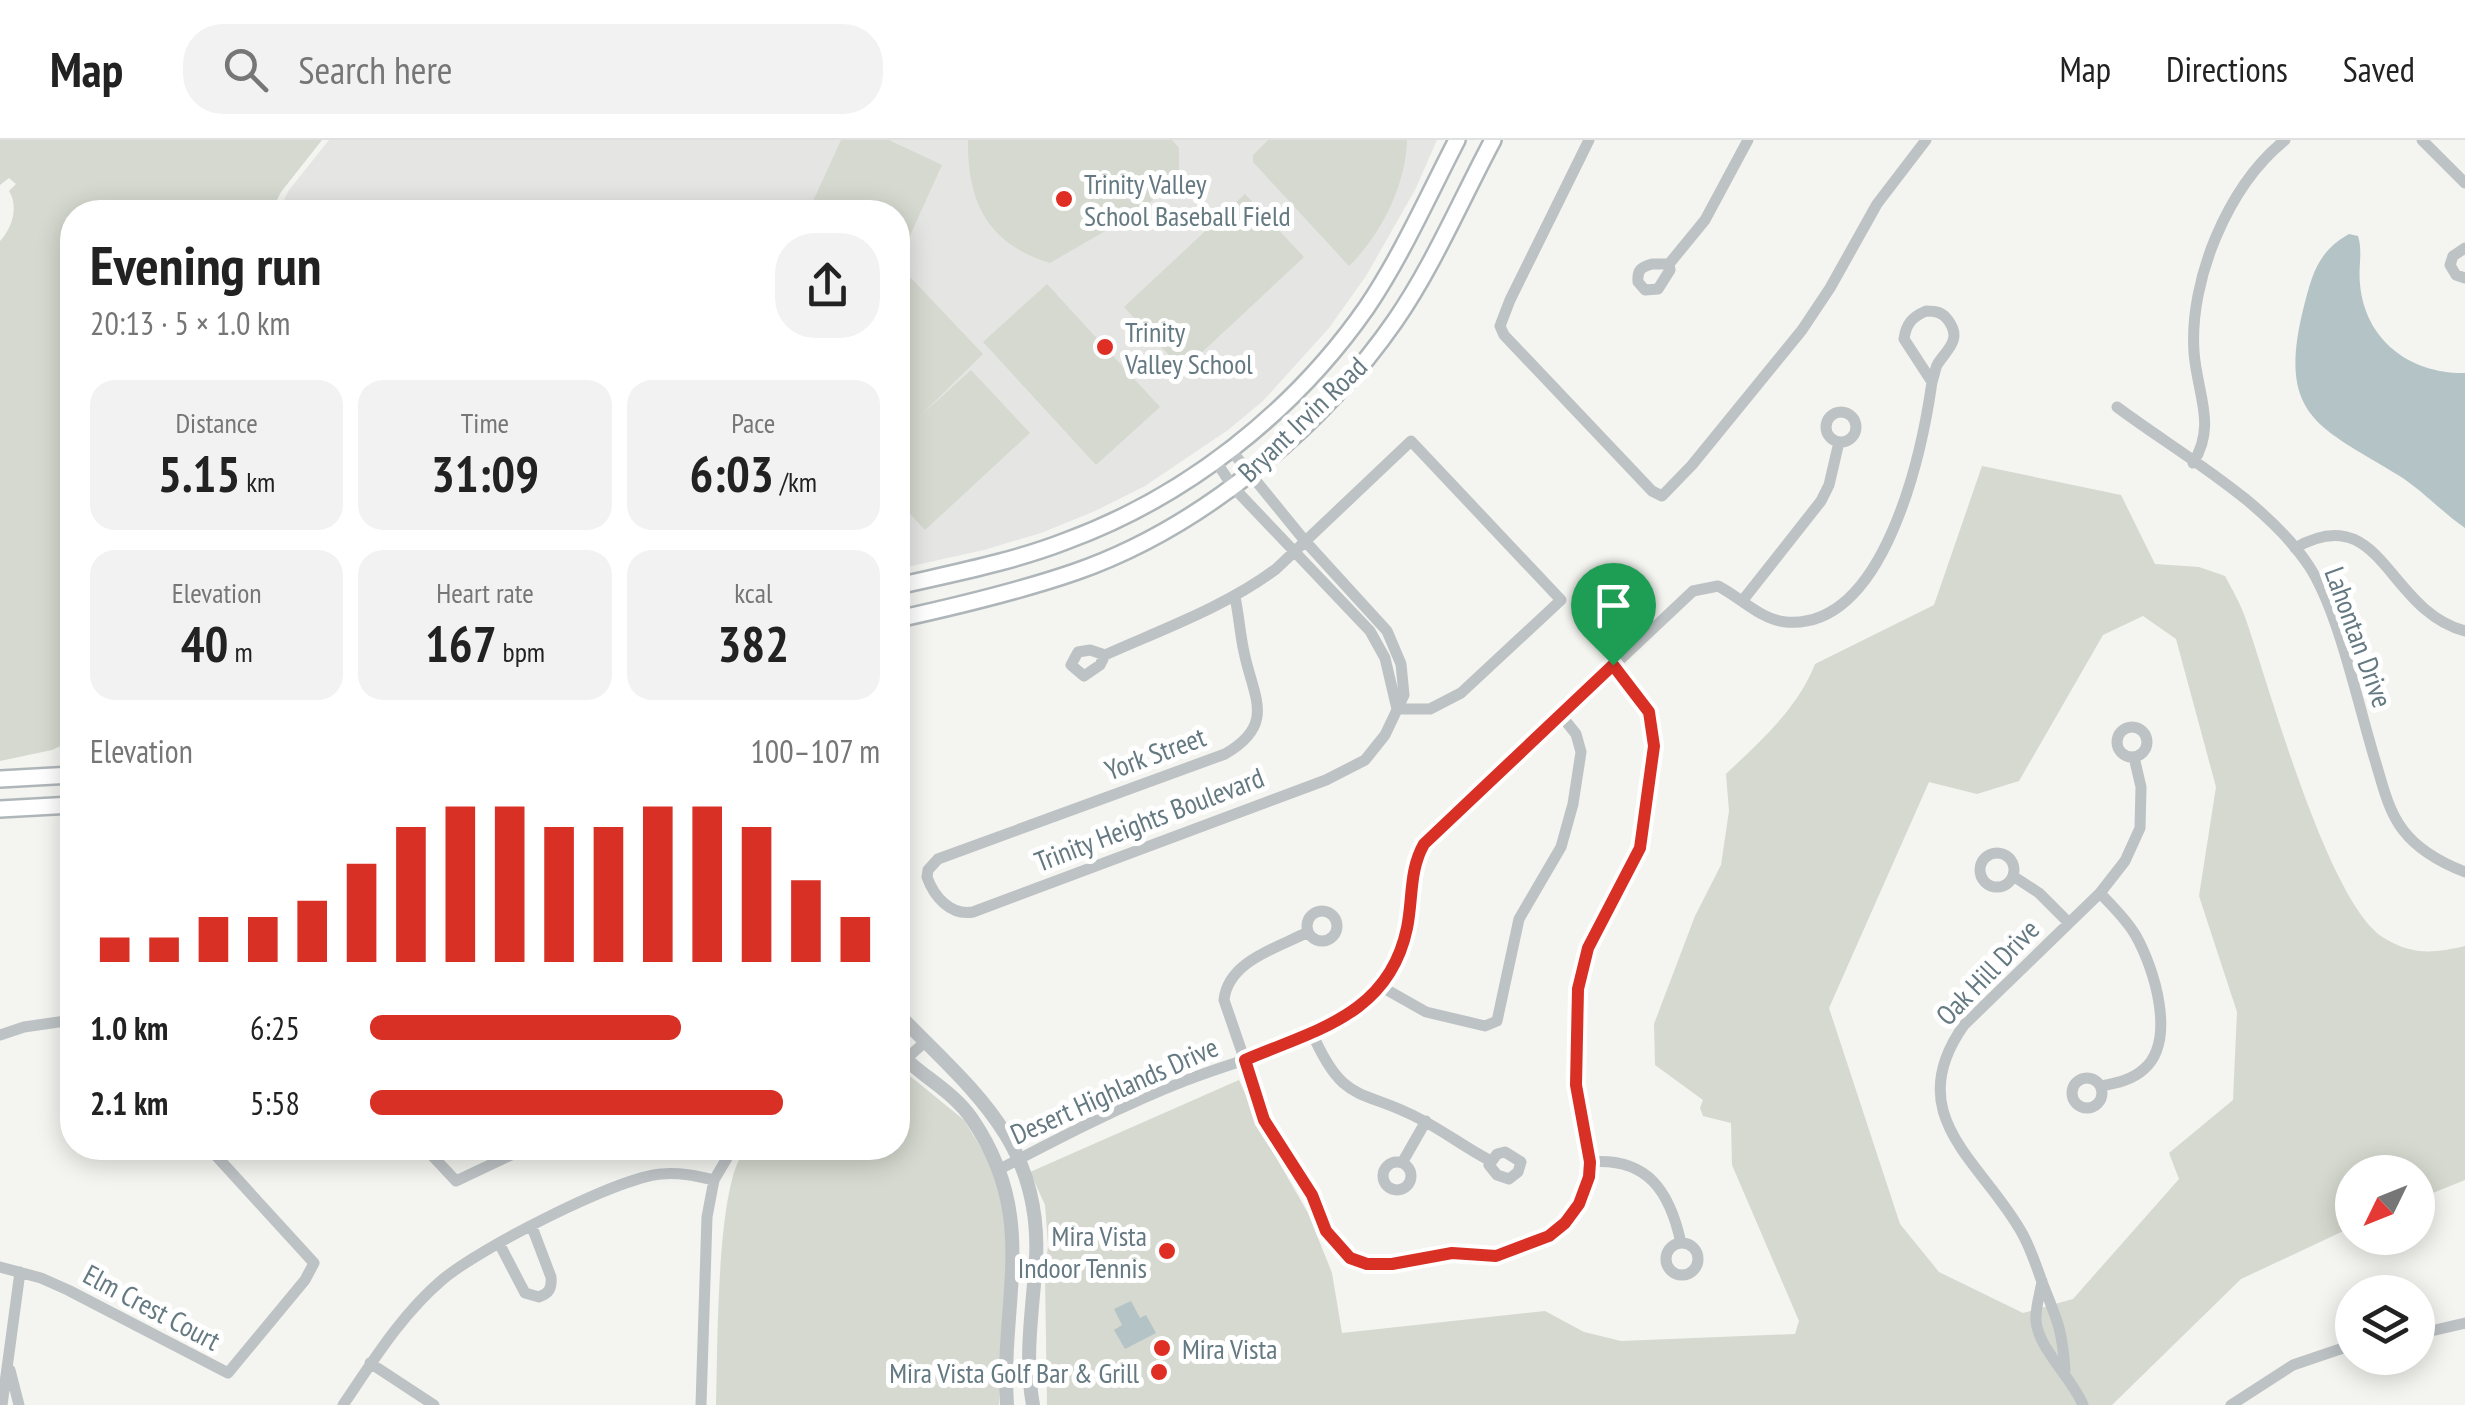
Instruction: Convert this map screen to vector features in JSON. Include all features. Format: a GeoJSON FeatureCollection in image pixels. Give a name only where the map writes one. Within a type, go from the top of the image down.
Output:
{"type":"FeatureCollection","features":[{"type":"Feature","properties":{"kind":"main road","name":"Bryant Irvin Road"},"geometry":{"type":"LineString","coordinates":[[910,583],[1069,540],[1152,501],[1230,449],[1311,376],[1363,311],[1394,262],[1457,140]]}},
{"type":"Feature","properties":{"kind":"main road","name":"Bryant Irvin Road"},"geometry":{"type":"LineString","coordinates":[[910,616],[986,600],[1076,572],[1145,540],[1234,486],[1330,399],[1395,322],[1492,140]]}},
{"type":"Feature","properties":{"kind":"main road"},"geometry":{"type":"LineString","coordinates":[[0,779],[60,776]]}},
{"type":"Feature","properties":{"kind":"main road"},"geometry":{"type":"LineString","coordinates":[[0,809],[60,806]]}},
{"type":"Feature","properties":{"kind":"street"},"geometry":{"type":"LineString","coordinates":[[1589,140],[1500,326],[1504,336],[1662,496],[1802,330],[1877,204],[1926,140]]}},
{"type":"Feature","properties":{"kind":"street"},"geometry":{"type":"LineString","coordinates":[[1669,264],[1706,220],[1748,140]]}},
{"type":"Feature","properties":{"kind":"street"},"geometry":{"type":"LineString","coordinates":[[2193,463],[2204,446],[2207,423],[2194,348],[2201,279],[2242,189],[2264,157],[2284,140]]}},
{"type":"Feature","properties":{"kind":"street"},"geometry":{"type":"LineString","coordinates":[[2422,140],[2465,183]]}},
{"type":"Feature","properties":{"kind":"street"},"geometry":{"type":"LineString","coordinates":[[2465,248],[2453,256],[2450,265],[2456,275],[2465,278]]}},
{"type":"Feature","properties":{"kind":"street","name":"Desert Highlands Drive"},"geometry":{"type":"LineString","coordinates":[[1000,1169],[1167,1088],[1312,1033],[1354,1012],[1380,986],[1405,938],[1414,864],[1424,844],[1693,591],[1718,586],[1770,618],[1804,621],[1822,615],[1856,591],[1887,541],[1915,470],[1932,382],[1938,364],[1954,341],[1946,316],[1935,310],[1914,316],[1906,326],[1904,339],[1932,382]]}},
{"type":"Feature","properties":{"kind":"street","name":"Lahontan Drive"},"geometry":{"type":"LineString","coordinates":[[2117,408],[2249,504],[2295,548],[2323,593],[2386,797],[2402,829],[2421,848],[2465,872]]}},
{"type":"Feature","properties":{"kind":"street"},"geometry":{"type":"LineString","coordinates":[[1105,655],[1235,597],[1276,569],[1295,551],[1306,542],[1411,440],[1561,600],[1460,693],[1430,709],[1397,709],[1378,642],[1295,551],[1234,486],[1215,460]]}},
{"type":"Feature","properties":{"kind":"street"},"geometry":{"type":"LineString","coordinates":[[1743,600],[1821,501],[1839,442]]}},
{"type":"Feature","properties":{"kind":"street","name":"Trinity Heights Boulevard"},"geometry":{"type":"LineString","coordinates":[[938,858],[928,870],[930,886],[954,911],[973,912],[1352,769],[1376,749],[1404,695],[1401,664],[1387,631],[1306,542],[1230,449]]}},
{"type":"Feature","properties":{"kind":"street"},"geometry":{"type":"LineString","coordinates":[[2295,548],[2314,537],[2335,532],[2356,537],[2424,610],[2465,630]]}},
{"type":"Feature","properties":{"kind":"street","name":"York Street"},"geometry":{"type":"LineString","coordinates":[[938,858],[1224,754],[1246,739],[1258,717],[1260,702],[1244,650],[1235,597]]}},
{"type":"Feature","properties":{"kind":"street"},"geometry":{"type":"LineString","coordinates":[[1308,932],[1238,969],[1226,984],[1226,1011],[1264,1120],[1312,1195],[1326,1231],[1350,1258],[1367,1264],[1392,1264],[1452,1253],[1496,1256],[1549,1236],[1565,1223],[1579,1204],[1590,1162],[1576,1085],[1578,989],[1593,937],[1640,848],[1654,746],[1649,712],[1613,665]]}},
{"type":"Feature","properties":{"kind":"street"},"geometry":{"type":"LineString","coordinates":[[1380,986],[1426,1012],[1485,1026],[1497,1021],[1519,919],[1561,848],[1573,804],[1581,752],[1576,734],[1560,714]]}},
{"type":"Feature","properties":{"kind":"street","name":"Oak Hill Drive"},"geometry":{"type":"LineString","coordinates":[[2064,1370],[2063,1336],[2035,1257],[2020,1228],[1957,1146],[1946,1120],[1940,1076],[1950,1044],[1964,1025],[2100,894],[2125,861],[2140,828],[2141,787],[2134,757]]}},
{"type":"Feature","properties":{"kind":"street"},"geometry":{"type":"LineString","coordinates":[[2013,876],[2039,893],[2069,923]]}},
{"type":"Feature","properties":{"kind":"street"},"geometry":{"type":"LineString","coordinates":[[2100,894],[2139,942],[2161,1014],[2153,1060],[2129,1080],[2101,1086]]}},
{"type":"Feature","properties":{"kind":"street"},"geometry":{"type":"LineString","coordinates":[[0,1035],[60,1022]]}},
{"type":"Feature","properties":{"kind":"street"},"geometry":{"type":"LineString","coordinates":[[910,1026],[984,1100],[1020,1158],[1032,1194],[1036,1244],[1028,1361],[1033,1405]]}},
{"type":"Feature","properties":{"kind":"street"},"geometry":{"type":"LineString","coordinates":[[1312,1033],[1329,1066],[1359,1096],[1426,1121],[1489,1160]]}},
{"type":"Feature","properties":{"kind":"street"},"geometry":{"type":"LineString","coordinates":[[910,1052],[926,1042]]}},
{"type":"Feature","properties":{"kind":"street"},"geometry":{"type":"LineString","coordinates":[[910,1066],[948,1093],[971,1117],[1000,1169],[1012,1211],[1014,1254],[1007,1405]]}},
{"type":"Feature","properties":{"kind":"street"},"geometry":{"type":"LineString","coordinates":[[1402,1163],[1426,1121]]}},
{"type":"Feature","properties":{"kind":"street","name":"Elm Crest Court"},"geometry":{"type":"LineString","coordinates":[[0,1267],[68,1290],[228,1372],[305,1280],[314,1263],[220,1160]]}},
{"type":"Feature","properties":{"kind":"street"},"geometry":{"type":"LineString","coordinates":[[436,1160],[456,1181],[501,1160]]}},
{"type":"Feature","properties":{"kind":"street"},"geometry":{"type":"LineString","coordinates":[[701,1405],[707,1216],[714,1180],[725,1160]]}},
{"type":"Feature","properties":{"kind":"street"},"geometry":{"type":"LineString","coordinates":[[1590,1162],[1624,1164],[1655,1183],[1674,1212],[1680,1243]]}},
{"type":"Feature","properties":{"kind":"street"},"geometry":{"type":"LineString","coordinates":[[342,1405],[406,1315],[443,1280],[500,1245],[630,1180],[662,1174],[714,1180]]}},
{"type":"Feature","properties":{"kind":"street"},"geometry":{"type":"LineString","coordinates":[[500,1245],[526,1292],[539,1298],[548,1293],[551,1278],[532,1227]]}},
{"type":"Feature","properties":{"kind":"street"},"geometry":{"type":"LineString","coordinates":[[2,1405],[20,1272]]}},
{"type":"Feature","properties":{"kind":"street","name":"Oak Hill Drive"},"geometry":{"type":"LineString","coordinates":[[2042,1281],[2036,1322],[2044,1346],[2084,1403]]}},
{"type":"Feature","properties":{"kind":"street"},"geometry":{"type":"LineString","coordinates":[[2435,1330],[2465,1323]]}},
{"type":"Feature","properties":{"kind":"street"},"geometry":{"type":"LineString","coordinates":[[2231,1405],[2292,1365],[2335,1351]]}},
{"type":"Feature","properties":{"kind":"street"},"geometry":{"type":"LineString","coordinates":[[370,1363],[434,1405]]}},
{"type":"Feature","properties":{"kind":"street"},"geometry":{"type":"LineString","coordinates":[[8,1364],[19,1405]]}},
{"type":"Feature","properties":{"kind":"shaded area"},"geometry":{"type":"Polygon","coordinates":[[[0,140],[322,140],[277,200],[60,200],[60,746],[0,761],[0,241],[13,217],[9,191],[16,184],[9,178],[0,185],[0,140]]]}},
{"type":"Feature","properties":{"kind":"shaded area","name":"Trinity Valley School"},"geometry":{"type":"Polygon","coordinates":[[[329,140],[1437,140],[1415,190],[1366,276],[1329,328],[1263,401],[1228,430],[1145,486],[1095,511],[1041,533],[910,566],[910,200],[284,200],[329,140]]]}},
{"type":"Feature","properties":{"kind":"shaded area"},"geometry":{"type":"Polygon","coordinates":[[[841,140],[889,140],[942,165],[910,236],[910,200],[814,200],[841,140]]]}},
{"type":"Feature","properties":{"kind":"shaded area","name":"Trinity Valley School Baseball Field"},"geometry":{"type":"Polygon","coordinates":[[[968,140],[1172,140],[1179,148],[1179,174],[1143,209],[1050,263],[1011,244],[985,218],[972,183],[968,140]]]}},
{"type":"Feature","properties":{"kind":"shaded area"},"geometry":{"type":"Polygon","coordinates":[[[1268,140],[1407,140],[1402,174],[1390,208],[1349,266],[1253,162],[1253,155],[1268,140]]]}},
{"type":"Feature","properties":{"kind":"shaded area"},"geometry":{"type":"Polygon","coordinates":[[[1245,194],[1304,257],[1183,370],[1124,307],[1245,194]]]}},
{"type":"Feature","properties":{"kind":"shaded area"},"geometry":{"type":"Polygon","coordinates":[[[2349,234],[2358,236],[2364,304],[2381,337],[2394,350],[2427,368],[2465,373],[2465,528],[2407,481],[2327,430],[2301,397],[2296,346],[2309,286],[2323,257],[2349,234]]]}},
{"type":"Feature","properties":{"kind":"shaded area"},"geometry":{"type":"Polygon","coordinates":[[[910,278],[983,354],[917,419],[971,370],[1030,433],[925,530],[910,514],[910,278]]]}},
{"type":"Feature","properties":{"kind":"shaded area"},"geometry":{"type":"Polygon","coordinates":[[[1047,284],[1160,407],[1096,465],[983,342],[1047,284]]]}},
{"type":"Feature","properties":{"kind":"shaded area"},"geometry":{"type":"Polygon","coordinates":[[[1982,466],[2121,495],[2155,564],[2199,567],[2225,576],[2245,617],[2322,839],[2363,917],[2384,938],[2405,948],[2434,951],[2465,946],[2465,1180],[2435,1192],[2435,1155],[2335,1155],[2335,1235],[2241,1279],[2112,1405],[1047,1405],[1048,1245],[1045,1205],[1030,1172],[1239,1080],[1269,1145],[1308,1213],[1332,1273],[1342,1333],[1545,1311],[1584,1332],[1621,1341],[1795,1334],[1799,1321],[1732,1165],[1731,1123],[1703,1116],[1703,1100],[1655,1065],[1654,1024],[1695,916],[1721,865],[1729,811],[1726,774],[1788,710],[1815,664],[1934,605],[1982,466]],[[2143,616],[2103,635],[2019,781],[1977,794],[1929,782],[1829,1008],[1900,1224],[1939,1272],[2023,1313],[2073,1299],[2179,1179],[2169,1153],[2233,1100],[2237,1012],[2199,896],[2216,787],[2176,639],[2143,616]]]}},
{"type":"Feature","properties":{"kind":"shaded area"},"geometry":{"type":"Polygon","coordinates":[[[910,1076],[964,1120],[994,1169],[1008,1232],[999,1405],[716,1405],[720,1267],[729,1191],[740,1160],[910,1160],[910,1076]]]}},
{"type":"Feature","properties":{"kind":"shaded area"},"geometry":{"type":"Polygon","coordinates":[[[1131,1301],[1140,1318],[1146,1315],[1156,1333],[1125,1349],[1114,1330],[1122,1325],[1114,1309],[1131,1301]]]}},
{"type":"Feature","properties":{"kind":"place","name":"Trinity Valley School Baseball Field"},"geometry":{"type":"Point","coordinates":[1064,199]}},
{"type":"Feature","properties":{"kind":"place","name":"Trinity Valley School"},"geometry":{"type":"Point","coordinates":[1105,347]}},
{"type":"Feature","properties":{"kind":"place","name":"Mira Vista Indoor Tennis"},"geometry":{"type":"Point","coordinates":[1167,1251]}},
{"type":"Feature","properties":{"kind":"place","name":"Mira Vista"},"geometry":{"type":"Point","coordinates":[1162,1348]}},
{"type":"Feature","properties":{"kind":"place","name":"Mira Vista Golf Bar & Grill"},"geometry":{"type":"Point","coordinates":[1159,1372]}},
{"type":"Feature","properties":{"kind":"route"},"geometry":{"type":"LineString","coordinates":[[1613,665],[1649,712],[1654,746],[1640,848],[1588,948],[1578,989],[1576,1085],[1590,1162],[1586,1189],[1573,1215],[1549,1236],[1496,1256],[1452,1253],[1392,1264],[1367,1264],[1350,1258],[1326,1231],[1312,1195],[1264,1120],[1245,1060],[1339,1022],[1368,999],[1391,968],[1405,938],[1414,864],[1424,844],[1613,665]]}}]}
